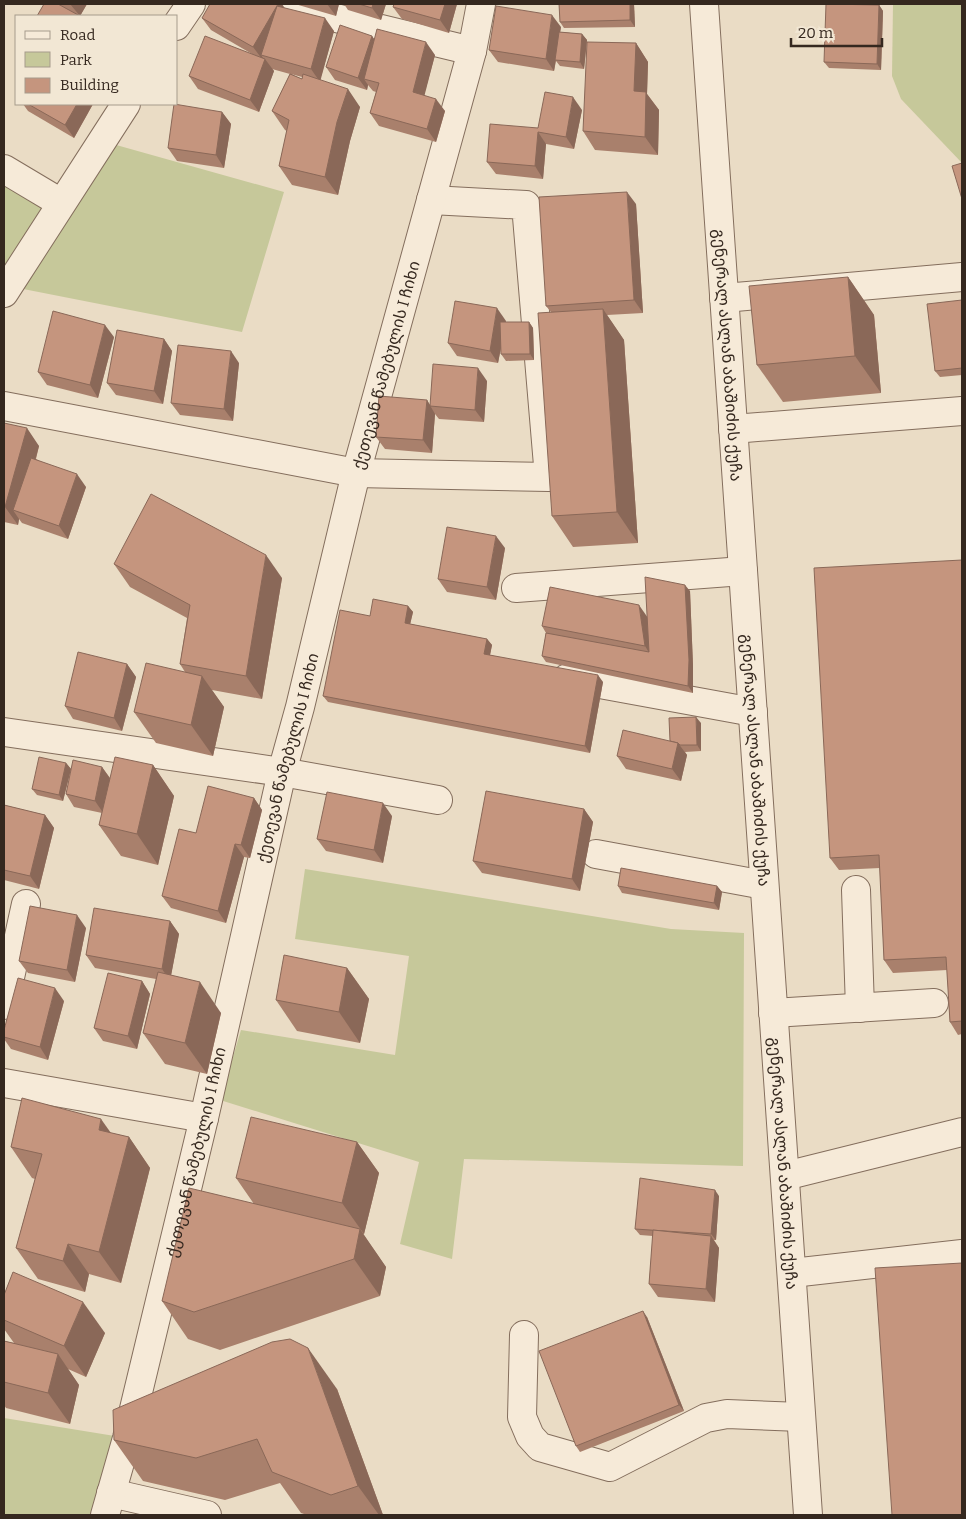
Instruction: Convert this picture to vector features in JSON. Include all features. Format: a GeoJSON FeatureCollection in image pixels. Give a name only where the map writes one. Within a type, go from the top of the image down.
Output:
{"type":"FeatureCollection","features":[{"type":"Feature","properties":{"kind":"street"},"geometry":{"type":"LineString","coordinates":[[178,23],[191,4]]}},
{"type":"Feature","properties":{"kind":"street"},"geometry":{"type":"LineString","coordinates":[[278,4],[472,51]]}},
{"type":"Feature","properties":{"kind":"street","name":"ქეთევან წამებულის I ჩიხი"},"geometry":{"type":"LineString","coordinates":[[108,1504],[127,1438],[204,1118],[282,772],[300,707],[356,473],[472,51],[482,4]]}},
{"type":"Feature","properties":{"kind":"street","name":"გენერალ ასლან აბაშიძის ქუჩა"},"geometry":{"type":"LineString","coordinates":[[704,4],[808,1515]]}},
{"type":"Feature","properties":{"kind":"street"},"geometry":{"type":"LineString","coordinates":[[4,293],[125,105]]}},
{"type":"Feature","properties":{"kind":"street"},"geometry":{"type":"LineString","coordinates":[[4,169],[61,203]]}},
{"type":"Feature","properties":{"kind":"street"},"geometry":{"type":"LineString","coordinates":[[4,406],[356,473],[549,477],[526,206],[431,200]]}},
{"type":"Feature","properties":{"kind":"street"},"geometry":{"type":"LineString","coordinates":[[724,298],[962,277]]}},
{"type":"Feature","properties":{"kind":"street"},"geometry":{"type":"LineString","coordinates":[[733,429],[962,411]]}},
{"type":"Feature","properties":{"kind":"street"},"geometry":{"type":"LineString","coordinates":[[516,588],[743,571]]}},
{"type":"Feature","properties":{"kind":"street"},"geometry":{"type":"LineString","coordinates":[[547,674],[753,712]]}},
{"type":"Feature","properties":{"kind":"street"},"geometry":{"type":"LineString","coordinates":[[4,732],[282,772],[438,800]]}},
{"type":"Feature","properties":{"kind":"street"},"geometry":{"type":"LineString","coordinates":[[596,854],[764,885]]}},
{"type":"Feature","properties":{"kind":"street"},"geometry":{"type":"LineString","coordinates":[[856,890],[860,1008]]}},
{"type":"Feature","properties":{"kind":"street"},"geometry":{"type":"LineString","coordinates":[[4,1005],[26,904]]}},
{"type":"Feature","properties":{"kind":"street"},"geometry":{"type":"LineString","coordinates":[[773,1013],[934,1003]]}},
{"type":"Feature","properties":{"kind":"street"},"geometry":{"type":"LineString","coordinates":[[4,1083],[204,1118]]}},
{"type":"Feature","properties":{"kind":"street"},"geometry":{"type":"LineString","coordinates":[[785,1176],[962,1132]]}},
{"type":"Feature","properties":{"kind":"street"},"geometry":{"type":"LineString","coordinates":[[792,1274],[962,1254]]}},
{"type":"Feature","properties":{"kind":"street"},"geometry":{"type":"LineString","coordinates":[[524,1335],[522,1417],[530,1436],[540,1447],[610,1466],[706,1418],[727,1414],[801,1417]]}},
{"type":"Feature","properties":{"kind":"street"},"geometry":{"type":"LineString","coordinates":[[108,1504],[207,1515]]}},
{"type":"Feature","properties":{"kind":"green space"},"geometry":{"type":"Polygon","coordinates":[[[893,4],[962,4],[962,163],[901,99],[892,76],[893,4]]]}},
{"type":"Feature","properties":{"kind":"green space"},"geometry":{"type":"Polygon","coordinates":[[[102,141],[284,192],[242,332],[8,286],[4,293],[4,169],[61,203],[102,141]]]}},
{"type":"Feature","properties":{"kind":"green space"},"geometry":{"type":"Polygon","coordinates":[[[305,869],[671,929],[744,933],[743,1166],[464,1159],[452,1259],[400,1244],[419,1162],[220,1100],[241,1030],[395,1055],[409,956],[295,939],[305,869]]]}},
{"type":"Feature","properties":{"kind":"green space"},"geometry":{"type":"Polygon","coordinates":[[[4,1418],[127,1438],[105,1515],[4,1515],[4,1418]]]}},
{"type":"Feature","properties":{"kind":"building"},"geometry":{"type":"Polygon","coordinates":[[[44,4],[58,4],[78,15],[38,15],[44,4]]]}},
{"type":"Feature","properties":{"kind":"building"},"geometry":{"type":"Polygon","coordinates":[[[210,4],[278,4],[253,47],[202,18],[210,4]]]}},
{"type":"Feature","properties":{"kind":"building"},"geometry":{"type":"Polygon","coordinates":[[[359,4],[373,4],[372,8],[359,4]]]}},
{"type":"Feature","properties":{"kind":"building"},"geometry":{"type":"Polygon","coordinates":[[[394,4],[445,4],[440,20],[393,7],[394,4]]]}},
{"type":"Feature","properties":{"kind":"building"},"geometry":{"type":"Polygon","coordinates":[[[559,4],[630,4],[630,20],[560,22],[559,4]]]}},
{"type":"Feature","properties":{"kind":"building"},"geometry":{"type":"Polygon","coordinates":[[[826,4],[879,5],[877,64],[824,62],[826,4]]]}},
{"type":"Feature","properties":{"kind":"building"},"geometry":{"type":"Polygon","coordinates":[[[277,6],[325,18],[311,69],[261,55],[277,6]]]}},
{"type":"Feature","properties":{"kind":"building"},"geometry":{"type":"Polygon","coordinates":[[[496,6],[552,15],[546,59],[489,50],[496,6]]]}},
{"type":"Feature","properties":{"kind":"building"},"geometry":{"type":"Polygon","coordinates":[[[340,25],[372,36],[358,78],[326,67],[340,25]]]}},
{"type":"Feature","properties":{"kind":"building"},"geometry":{"type":"Polygon","coordinates":[[[377,29],[426,42],[413,92],[436,99],[427,129],[370,113],[379,83],[364,79],[377,29]]]}},
{"type":"Feature","properties":{"kind":"building"},"geometry":{"type":"Polygon","coordinates":[[[559,32],[582,34],[580,62],[555,60],[559,32]]]}},
{"type":"Feature","properties":{"kind":"building"},"geometry":{"type":"Polygon","coordinates":[[[205,36],[265,59],[250,100],[189,76],[205,36]]]}},
{"type":"Feature","properties":{"kind":"building"},"geometry":{"type":"Polygon","coordinates":[[[587,42],[636,43],[634,91],[646,92],[645,137],[583,131],[587,42]]]}},
{"type":"Feature","properties":{"kind":"building"},"geometry":{"type":"Polygon","coordinates":[[[290,74],[302,79],[303,74],[348,89],[337,122],[325,177],[279,166],[289,120],[272,111],[290,74]]]}},
{"type":"Feature","properties":{"kind":"building"},"geometry":{"type":"Polygon","coordinates":[[[545,92],[573,97],[566,137],[538,132],[535,166],[487,162],[490,124],[538,128],[545,92]]]}},
{"type":"Feature","properties":{"kind":"building"},"geometry":{"type":"Polygon","coordinates":[[[30,105],[76,105],[65,125],[30,105]]]}},
{"type":"Feature","properties":{"kind":"building"},"geometry":{"type":"Polygon","coordinates":[[[174,105],[222,112],[216,155],[168,148],[174,105]]]}},
{"type":"Feature","properties":{"kind":"building"},"geometry":{"type":"Polygon","coordinates":[[[962,163],[962,199],[952,166],[962,163]]]}},
{"type":"Feature","properties":{"kind":"building"},"geometry":{"type":"Polygon","coordinates":[[[627,192],[634,300],[546,306],[539,197],[627,192]]]}},
{"type":"Feature","properties":{"kind":"building"},"geometry":{"type":"Polygon","coordinates":[[[848,277],[855,356],[757,365],[749,286],[848,277]]]}},
{"type":"Feature","properties":{"kind":"building"},"geometry":{"type":"Polygon","coordinates":[[[962,300],[962,368],[935,371],[927,304],[962,300]]]}},
{"type":"Feature","properties":{"kind":"building"},"geometry":{"type":"Polygon","coordinates":[[[455,301],[497,308],[490,351],[448,343],[455,301]]]}},
{"type":"Feature","properties":{"kind":"building"},"geometry":{"type":"Polygon","coordinates":[[[603,309],[617,512],[552,516],[538,313],[603,309]]]}},
{"type":"Feature","properties":{"kind":"building"},"geometry":{"type":"Polygon","coordinates":[[[53,311],[105,325],[90,385],[38,372],[53,311]]]}},
{"type":"Feature","properties":{"kind":"building"},"geometry":{"type":"Polygon","coordinates":[[[500,322],[529,322],[530,354],[501,354],[500,322]]]}},
{"type":"Feature","properties":{"kind":"building"},"geometry":{"type":"Polygon","coordinates":[[[117,330],[164,339],[154,391],[107,383],[117,330]]]}},
{"type":"Feature","properties":{"kind":"building"},"geometry":{"type":"Polygon","coordinates":[[[178,345],[231,351],[224,409],[171,403],[178,345]]]}},
{"type":"Feature","properties":{"kind":"building"},"geometry":{"type":"Polygon","coordinates":[[[433,364],[478,368],[475,410],[430,406],[433,364]]]}},
{"type":"Feature","properties":{"kind":"building"},"geometry":{"type":"Polygon","coordinates":[[[379,396],[427,400],[423,440],[376,437],[379,396]]]}},
{"type":"Feature","properties":{"kind":"building"},"geometry":{"type":"Polygon","coordinates":[[[4,423],[27,428],[5,507],[4,507],[4,423]]]}},
{"type":"Feature","properties":{"kind":"building"},"geometry":{"type":"Polygon","coordinates":[[[31,458],[77,474],[59,526],[13,510],[31,458]]]}},
{"type":"Feature","properties":{"kind":"building"},"geometry":{"type":"Polygon","coordinates":[[[151,494],[266,555],[246,676],[180,664],[190,605],[114,564],[151,494]]]}},
{"type":"Feature","properties":{"kind":"building"},"geometry":{"type":"Polygon","coordinates":[[[447,527],[496,536],[487,587],[438,579],[447,527]]]}},
{"type":"Feature","properties":{"kind":"building"},"geometry":{"type":"Polygon","coordinates":[[[962,560],[962,1021],[950,1022],[946,957],[884,960],[879,855],[830,858],[814,568],[962,560]]]}},
{"type":"Feature","properties":{"kind":"building"},"geometry":{"type":"Polygon","coordinates":[[[645,577],[685,585],[689,660],[688,686],[542,656],[546,633],[649,652],[645,577]]]}},
{"type":"Feature","properties":{"kind":"building"},"geometry":{"type":"Polygon","coordinates":[[[550,587],[639,605],[645,646],[542,626],[550,587]]]}},
{"type":"Feature","properties":{"kind":"building"},"geometry":{"type":"Polygon","coordinates":[[[373,599],[408,606],[405,623],[487,639],[484,654],[598,675],[585,746],[323,696],[340,610],[370,616],[373,599]]]}},
{"type":"Feature","properties":{"kind":"building"},"geometry":{"type":"Polygon","coordinates":[[[78,652],[127,664],[114,718],[65,706],[78,652]]]}},
{"type":"Feature","properties":{"kind":"building"},"geometry":{"type":"Polygon","coordinates":[[[146,663],[202,676],[191,725],[134,712],[146,663]]]}},
{"type":"Feature","properties":{"kind":"building"},"geometry":{"type":"Polygon","coordinates":[[[696,717],[697,745],[680,745],[670,741],[669,718],[696,717]]]}},
{"type":"Feature","properties":{"kind":"building"},"geometry":{"type":"Polygon","coordinates":[[[623,730],[678,743],[672,769],[617,756],[623,730]]]}},
{"type":"Feature","properties":{"kind":"building"},"geometry":{"type":"Polygon","coordinates":[[[39,757],[66,763],[59,795],[32,789],[39,757]]]}},
{"type":"Feature","properties":{"kind":"building"},"geometry":{"type":"Polygon","coordinates":[[[115,757],[153,765],[137,834],[99,825],[115,757]]]}},
{"type":"Feature","properties":{"kind":"building"},"geometry":{"type":"Polygon","coordinates":[[[73,760],[102,767],[95,801],[66,794],[73,760]]]}},
{"type":"Feature","properties":{"kind":"building"},"geometry":{"type":"Polygon","coordinates":[[[208,786],[254,798],[241,845],[235,844],[218,911],[162,896],[179,829],[196,833],[208,786]]]}},
{"type":"Feature","properties":{"kind":"building"},"geometry":{"type":"Polygon","coordinates":[[[486,791],[584,809],[572,879],[473,861],[486,791]]]}},
{"type":"Feature","properties":{"kind":"building"},"geometry":{"type":"Polygon","coordinates":[[[327,792],[383,803],[374,850],[317,839],[327,792]]]}},
{"type":"Feature","properties":{"kind":"building"},"geometry":{"type":"Polygon","coordinates":[[[4,805],[45,815],[30,876],[4,870],[4,805]]]}},
{"type":"Feature","properties":{"kind":"building"},"geometry":{"type":"Polygon","coordinates":[[[621,868],[717,886],[714,903],[618,886],[621,868]]]}},
{"type":"Feature","properties":{"kind":"building"},"geometry":{"type":"Polygon","coordinates":[[[30,906],[77,915],[67,970],[19,961],[30,906]]]}},
{"type":"Feature","properties":{"kind":"building"},"geometry":{"type":"Polygon","coordinates":[[[94,908],[170,921],[162,969],[86,955],[94,908]]]}},
{"type":"Feature","properties":{"kind":"building"},"geometry":{"type":"Polygon","coordinates":[[[284,955],[347,968],[339,1012],[276,1000],[284,955]]]}},
{"type":"Feature","properties":{"kind":"building"},"geometry":{"type":"Polygon","coordinates":[[[158,972],[200,982],[185,1043],[143,1033],[158,972]]]}},
{"type":"Feature","properties":{"kind":"building"},"geometry":{"type":"Polygon","coordinates":[[[108,973],[142,981],[128,1036],[94,1028],[108,973]]]}},
{"type":"Feature","properties":{"kind":"building"},"geometry":{"type":"Polygon","coordinates":[[[18,978],[55,988],[40,1047],[4,1037],[4,1030],[18,978]]]}},
{"type":"Feature","properties":{"kind":"building"},"geometry":{"type":"Polygon","coordinates":[[[22,1098],[101,1119],[99,1130],[129,1137],[99,1252],[68,1244],[63,1261],[16,1248],[42,1154],[11,1147],[22,1098]]]}},
{"type":"Feature","properties":{"kind":"building"},"geometry":{"type":"Polygon","coordinates":[[[251,1117],[357,1142],[342,1203],[236,1178],[251,1117]]]}},
{"type":"Feature","properties":{"kind":"building"},"geometry":{"type":"Polygon","coordinates":[[[640,1178],[715,1190],[711,1234],[635,1229],[640,1178]]]}},
{"type":"Feature","properties":{"kind":"building"},"geometry":{"type":"Polygon","coordinates":[[[189,1188],[360,1229],[354,1259],[194,1312],[162,1301],[189,1188]]]}},
{"type":"Feature","properties":{"kind":"building"},"geometry":{"type":"Polygon","coordinates":[[[653,1230],[711,1236],[706,1289],[649,1284],[653,1230]]]}},
{"type":"Feature","properties":{"kind":"building"},"geometry":{"type":"Polygon","coordinates":[[[962,1263],[962,1515],[892,1515],[875,1268],[962,1263]]]}},
{"type":"Feature","properties":{"kind":"building"},"geometry":{"type":"Polygon","coordinates":[[[13,1272],[83,1302],[64,1346],[4,1320],[4,1295],[13,1272]]]}},
{"type":"Feature","properties":{"kind":"building"},"geometry":{"type":"Polygon","coordinates":[[[643,1311],[679,1405],[576,1446],[539,1351],[643,1311]]]}},
{"type":"Feature","properties":{"kind":"building"},"geometry":{"type":"Polygon","coordinates":[[[290,1339],[308,1348],[358,1486],[331,1495],[272,1472],[257,1439],[196,1458],[114,1440],[113,1410],[272,1342],[290,1339]]]}},
{"type":"Feature","properties":{"kind":"building"},"geometry":{"type":"Polygon","coordinates":[[[4,1341],[58,1354],[48,1393],[4,1382],[4,1341]]]}}]}
